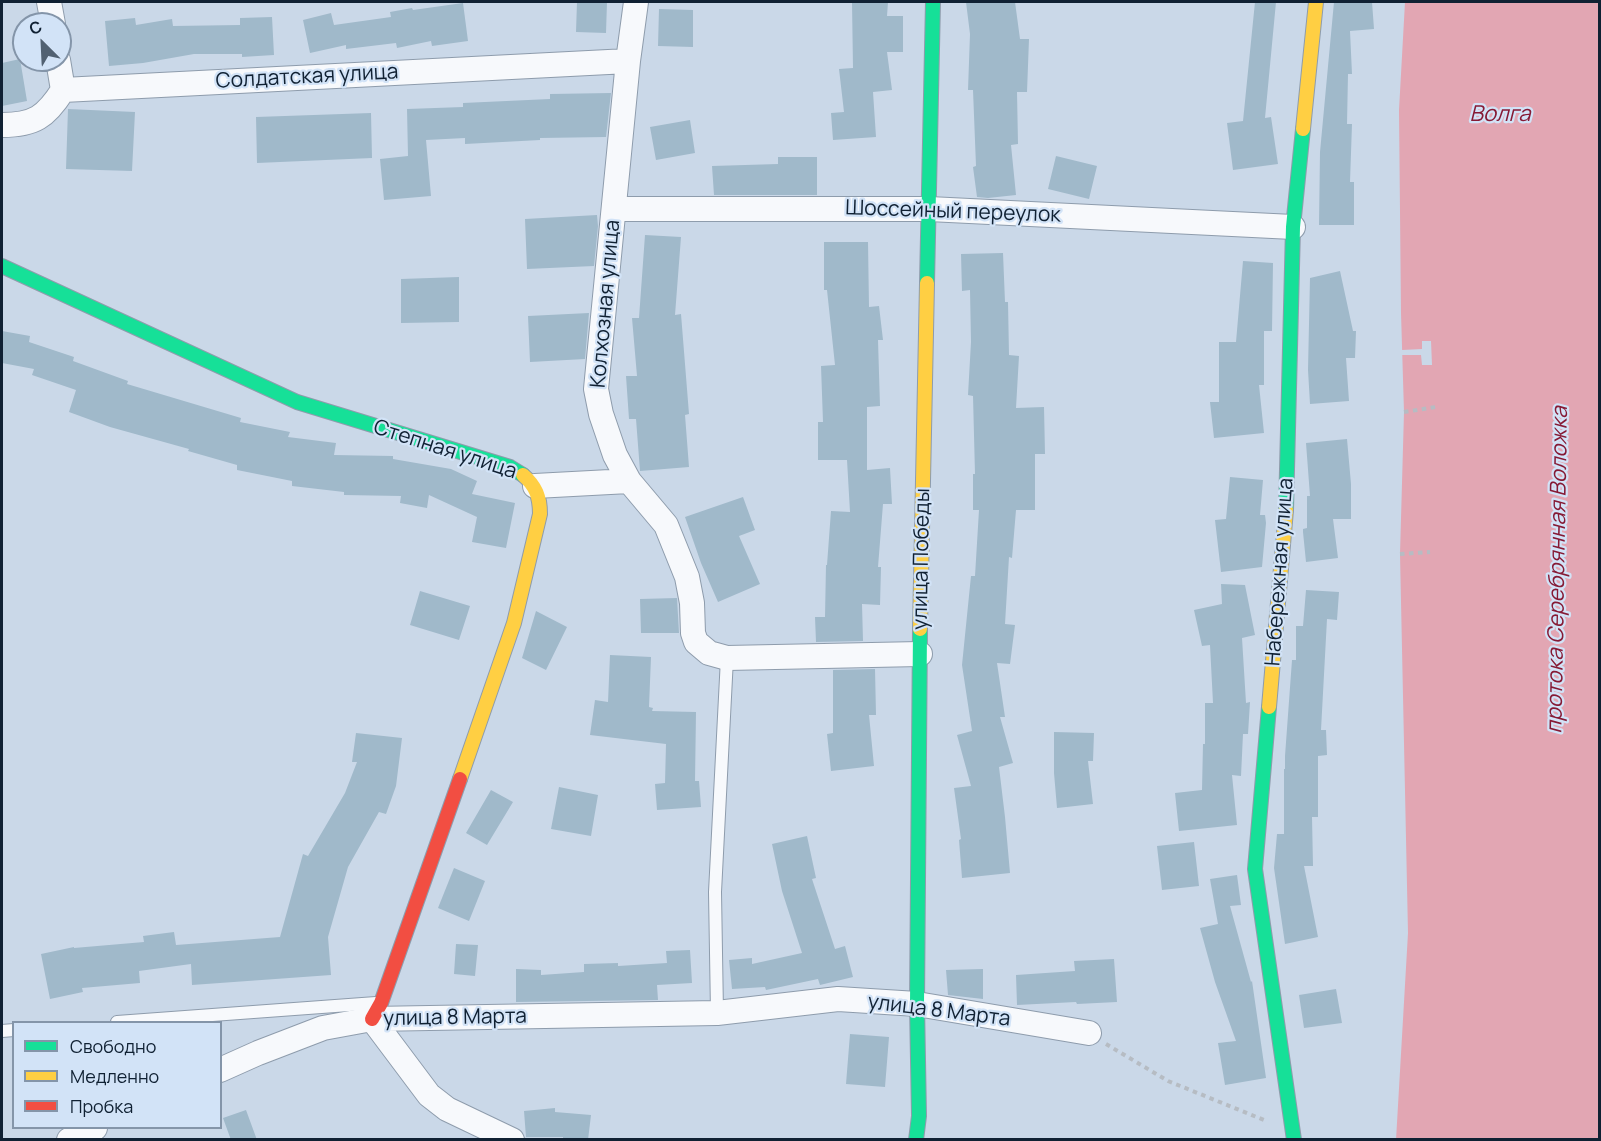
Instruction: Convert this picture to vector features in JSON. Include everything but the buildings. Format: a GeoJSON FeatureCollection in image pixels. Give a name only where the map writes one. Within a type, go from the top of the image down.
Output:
{"type":"FeatureCollection","features":[{"type":"Feature","properties":{"kind":"street","name":"Колхозная улица"},"geometry":{"type":"LineString","coordinates":[[636,2],[628,61],[597,389],[601,414],[615,455],[629,481],[666,525],[687,577],[696,642],[709,653],[727,658],[920,654]]}},
{"type":"Feature","properties":{"kind":"street","name":"улица Победы"},"geometry":{"type":"LineString","coordinates":[[916,1140],[919,1116],[917,1004],[920,654],[933,2]]}},
{"type":"Feature","properties":{"kind":"street","name":"Набережная улица"},"geometry":{"type":"LineString","coordinates":[[1293,1135],[1255,869],[1286,506],[1293,226],[1317,2]]}},
{"type":"Feature","properties":{"kind":"street","name":"Солдатская улица"},"geometry":{"type":"LineString","coordinates":[[63,90],[628,61]]}},
{"type":"Feature","properties":{"kind":"street"},"geometry":{"type":"LineString","coordinates":[[2,125],[15,125],[38,119],[54,104],[63,90],[60,72]]}},
{"type":"Feature","properties":{"kind":"street","name":"Шоссейный переулок"},"geometry":{"type":"LineString","coordinates":[[614,209],[929,209],[1293,226]]}},
{"type":"Feature","properties":{"kind":"street","name":"Степная улица"},"geometry":{"type":"LineString","coordinates":[[2,266],[297,402],[510,467],[525,476],[535,486],[541,501],[540,514],[513,623],[376,1011]]}},
{"type":"Feature","properties":{"kind":"street"},"geometry":{"type":"LineString","coordinates":[[535,486],[629,481]]}},
{"type":"Feature","properties":{"kind":"street","name":"улица 8 Марта"},"geometry":{"type":"LineString","coordinates":[[222,1069],[323,1028],[376,1011],[717,1013],[838,999],[917,1004],[1089,1033]]}},
{"type":"Feature","properties":{"kind":"street"},"geometry":{"type":"LineString","coordinates":[[376,1011],[429,1095],[447,1109],[512,1140]]}},
{"type":"Feature","properties":{"kind":"street"},"geometry":{"type":"LineString","coordinates":[[69,1140],[93,1129]]}},
{"type":"Feature","properties":{"kind":"lane"},"geometry":{"type":"LineString","coordinates":[[717,1013],[715,892],[727,658]]}},
{"type":"Feature","properties":{"kind":"lane"},"geometry":{"type":"LineString","coordinates":[[160,1021],[376,1011]]}},
{"type":"Feature","properties":{"kind":"path"},"geometry":{"type":"LineString","coordinates":[[1404,412],[1436,407]]}},
{"type":"Feature","properties":{"kind":"path"},"geometry":{"type":"LineString","coordinates":[[1401,554],[1430,552]]}},
{"type":"Feature","properties":{"kind":"path"},"geometry":{"type":"LineString","coordinates":[[1089,1033],[1168,1081],[1293,1135]]}},
{"type":"Feature","properties":{"kind":"water","name":"Волга"},"geometry":{"type":"Polygon","coordinates":[[[1405,2],[1599,2],[1599,1139],[1396,1140],[1408,933],[1400,554],[1404,412],[1399,110],[1405,2]]]}},
{"type":"Feature","properties":{"kind":"pier"},"geometry":{"type":"Polygon","coordinates":[[[1422,341],[1431,341],[1432,365],[1422,365],[1421,355],[1402,355],[1402,350],[1422,349],[1422,341]]]}},
{"type":"Feature","properties":{"kind":"traffic: fast"},"geometry":{"type":"LineString","coordinates":[[927,283],[933,2]]}},
{"type":"Feature","properties":{"kind":"traffic: fast"},"geometry":{"type":"LineString","coordinates":[[1286,510],[1293,227],[1303,129]]}},
{"type":"Feature","properties":{"kind":"traffic: fast"},"geometry":{"type":"LineString","coordinates":[[2,266],[297,402],[510,467],[523,475]]}},
{"type":"Feature","properties":{"kind":"traffic: fast"},"geometry":{"type":"LineString","coordinates":[[916,1140],[919,1116],[917,1004],[920,629]]}},
{"type":"Feature","properties":{"kind":"traffic: fast"},"geometry":{"type":"LineString","coordinates":[[1269,707],[1255,869],[1294,1140]]}},
{"type":"Feature","properties":{"kind":"traffic: slow"},"geometry":{"type":"LineString","coordinates":[[1303,129],[1316,2]]}},
{"type":"Feature","properties":{"kind":"traffic: slow"},"geometry":{"type":"LineString","coordinates":[[920,629],[927,283]]}},
{"type":"Feature","properties":{"kind":"traffic: slow"},"geometry":{"type":"LineString","coordinates":[[460,779],[514,623],[540,514],[536,492],[523,475]]}},
{"type":"Feature","properties":{"kind":"traffic: slow"},"geometry":{"type":"LineString","coordinates":[[1269,707],[1286,510]]}},
{"type":"Feature","properties":{"kind":"traffic: jam"},"geometry":{"type":"LineString","coordinates":[[372,1019],[381,1003],[460,779]]}},
{"type":"Feature","properties":{"kind":"water label","name":"протока Серебрянная Воложка"},"geometry":{"type":"Point","coordinates":[1558,570]}}]}
